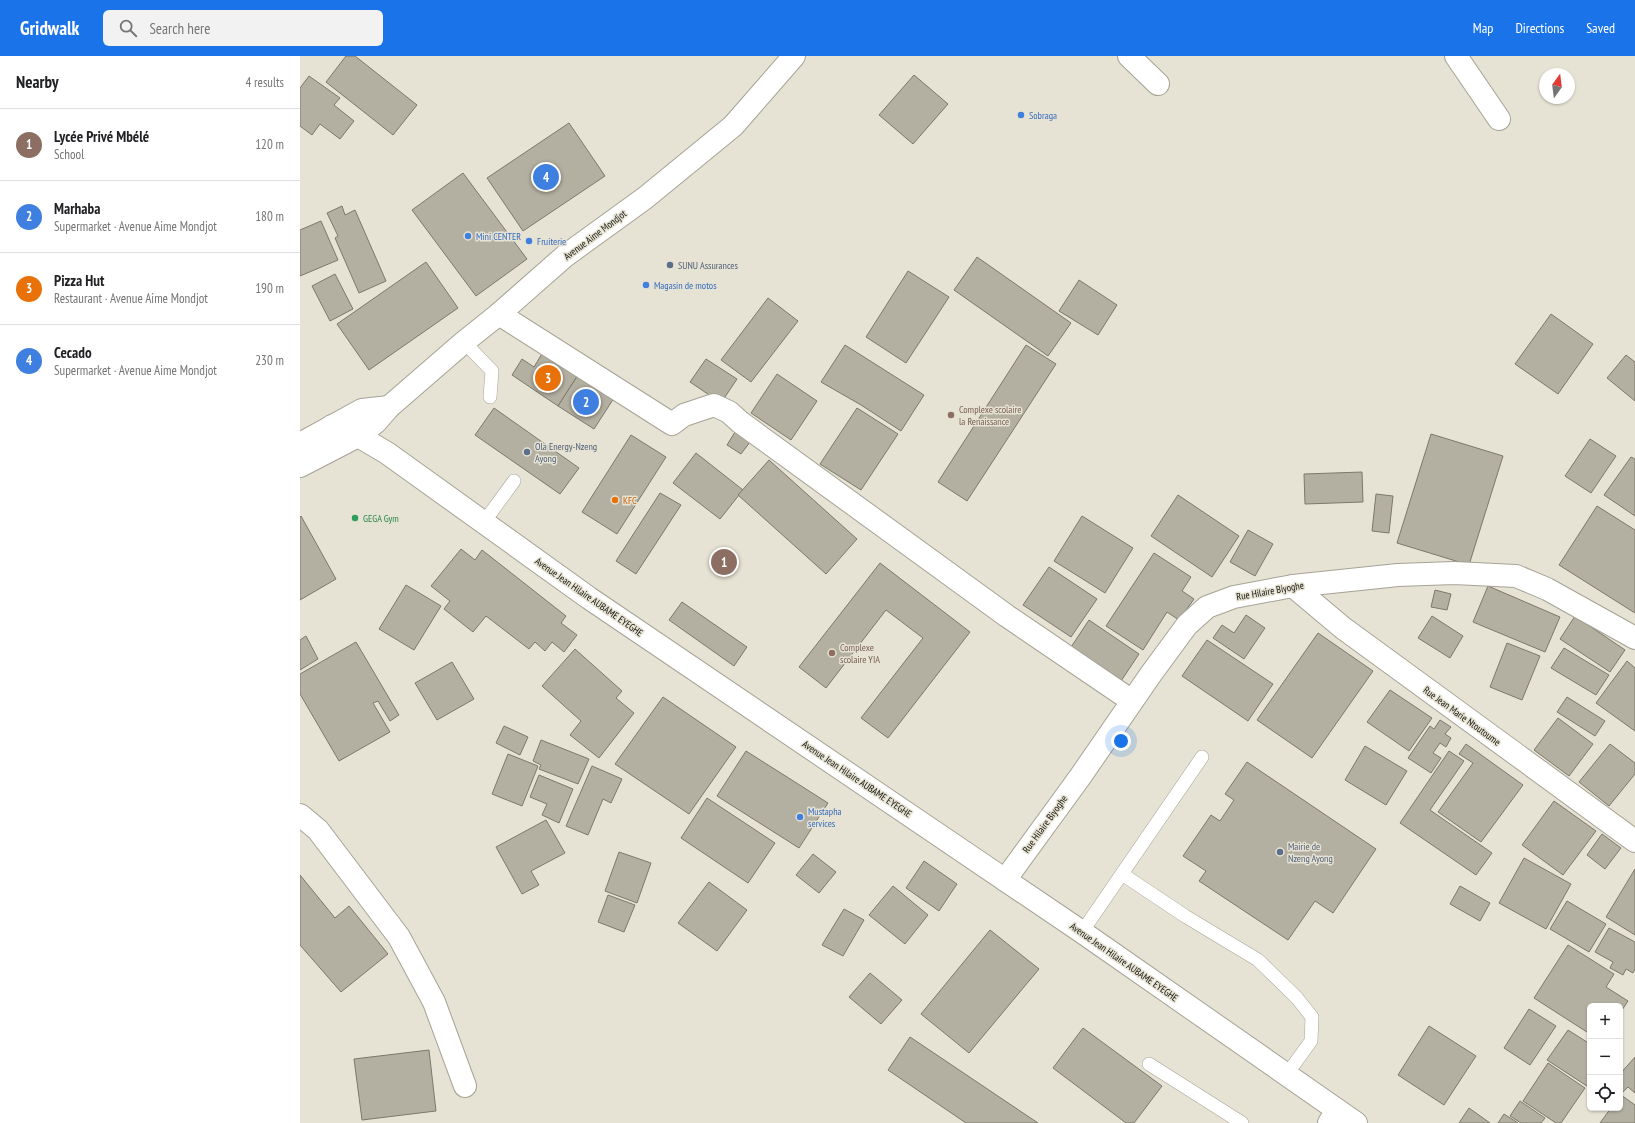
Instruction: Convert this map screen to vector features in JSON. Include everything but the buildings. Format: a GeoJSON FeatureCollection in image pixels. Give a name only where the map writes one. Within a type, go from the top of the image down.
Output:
{"type":"FeatureCollection","features":[{"type":"Feature","properties":{"kind":"street","name":"Avenue Aime Mondjot"},"geometry":{"type":"LineString","coordinates":[[300,466],[358,436],[376,422],[389,407],[566,256],[645,198],[733,126],[794,56]]}},
{"type":"Feature","properties":{"kind":"street"},"geometry":{"type":"LineString","coordinates":[[1129,56],[1158,84]]}},
{"type":"Feature","properties":{"kind":"street"},"geometry":{"type":"LineString","coordinates":[[1456,56],[1499,119]]}},
{"type":"Feature","properties":{"kind":"street"},"geometry":{"type":"LineString","coordinates":[[499,314],[672,424],[684,415],[714,405],[729,412],[740,422],[1007,616],[1132,701]]}},
{"type":"Feature","properties":{"kind":"street"},"geometry":{"type":"LineString","coordinates":[[300,444],[362,410],[389,407]]}},
{"type":"Feature","properties":{"kind":"street","name":"Avenue Jean Hilaire AUBAME EYEGHE"},"geometry":{"type":"LineString","coordinates":[[332,426],[348,430],[387,453],[589,598],[1082,932],[1287,1074],[1333,1117],[1356,1123]]}},
{"type":"Feature","properties":{"kind":"street","name":"Rue Hilaire Biyoghe"},"geometry":{"type":"LineString","coordinates":[[1005,880],[1187,626],[1207,607],[1234,596],[1293,586],[1398,575],[1454,573],[1516,576],[1547,589],[1635,638]]}},
{"type":"Feature","properties":{"kind":"street","name":"Rue Jean Marie Ntoutoume"},"geometry":{"type":"LineString","coordinates":[[1293,586],[1343,628],[1635,841]]}},
{"type":"Feature","properties":{"kind":"street"},"geometry":{"type":"LineString","coordinates":[[300,815],[318,830],[399,937],[434,1002],[465,1086]]}},
{"type":"Feature","properties":{"kind":"lane"},"geometry":{"type":"LineString","coordinates":[[464,342],[492,371],[490,397]]}},
{"type":"Feature","properties":{"kind":"lane"},"geometry":{"type":"LineString","coordinates":[[484,522],[514,481]]}},
{"type":"Feature","properties":{"kind":"lane"},"geometry":{"type":"LineString","coordinates":[[1082,932],[1202,758]]}},
{"type":"Feature","properties":{"kind":"lane"},"geometry":{"type":"LineString","coordinates":[[1122,874],[1185,916],[1258,960],[1297,998],[1312,1017],[1311,1041],[1287,1074]]}},
{"type":"Feature","properties":{"kind":"lane"},"geometry":{"type":"LineString","coordinates":[[1149,1064],[1242,1123]]}},
{"type":"Feature","properties":{"kind":"place","name":"Sobraga"},"geometry":{"type":"Point","coordinates":[1021,115]}},
{"type":"Feature","properties":{"kind":"place","name":"Cecado"},"geometry":{"type":"Point","coordinates":[546,177]}},
{"type":"Feature","properties":{"kind":"place","name":"Mini CENTER"},"geometry":{"type":"Point","coordinates":[468,236]}},
{"type":"Feature","properties":{"kind":"place","name":"Fruiterie"},"geometry":{"type":"Point","coordinates":[529,241]}},
{"type":"Feature","properties":{"kind":"place","name":"SUNU Assurances"},"geometry":{"type":"Point","coordinates":[670,265]}},
{"type":"Feature","properties":{"kind":"place","name":"Magasin de motos"},"geometry":{"type":"Point","coordinates":[646,285]}},
{"type":"Feature","properties":{"kind":"place","name":"Pizza Hut"},"geometry":{"type":"Point","coordinates":[548,378]}},
{"type":"Feature","properties":{"kind":"place","name":"Marhaba"},"geometry":{"type":"Point","coordinates":[586,402]}},
{"type":"Feature","properties":{"kind":"place","name":"Complexe scolaire la Renaissance"},"geometry":{"type":"Point","coordinates":[951,415]}},
{"type":"Feature","properties":{"kind":"place","name":"Ola Energy-Nzeng Ayong"},"geometry":{"type":"Point","coordinates":[527,452]}},
{"type":"Feature","properties":{"kind":"place","name":"KFC"},"geometry":{"type":"Point","coordinates":[615,500]}},
{"type":"Feature","properties":{"kind":"place","name":"GEGA Gym"},"geometry":{"type":"Point","coordinates":[355,518]}},
{"type":"Feature","properties":{"kind":"place","name":"Lycée Privé Mbélé"},"geometry":{"type":"Point","coordinates":[724,562]}},
{"type":"Feature","properties":{"kind":"place","name":"Complexe scolaire YIA"},"geometry":{"type":"Point","coordinates":[832,653]}},
{"type":"Feature","properties":{"kind":"place","name":"Mustapha services"},"geometry":{"type":"Point","coordinates":[800,817]}},
{"type":"Feature","properties":{"kind":"place","name":"Mairie de Nzeng Ayong"},"geometry":{"type":"Point","coordinates":[1280,852]}}]}
